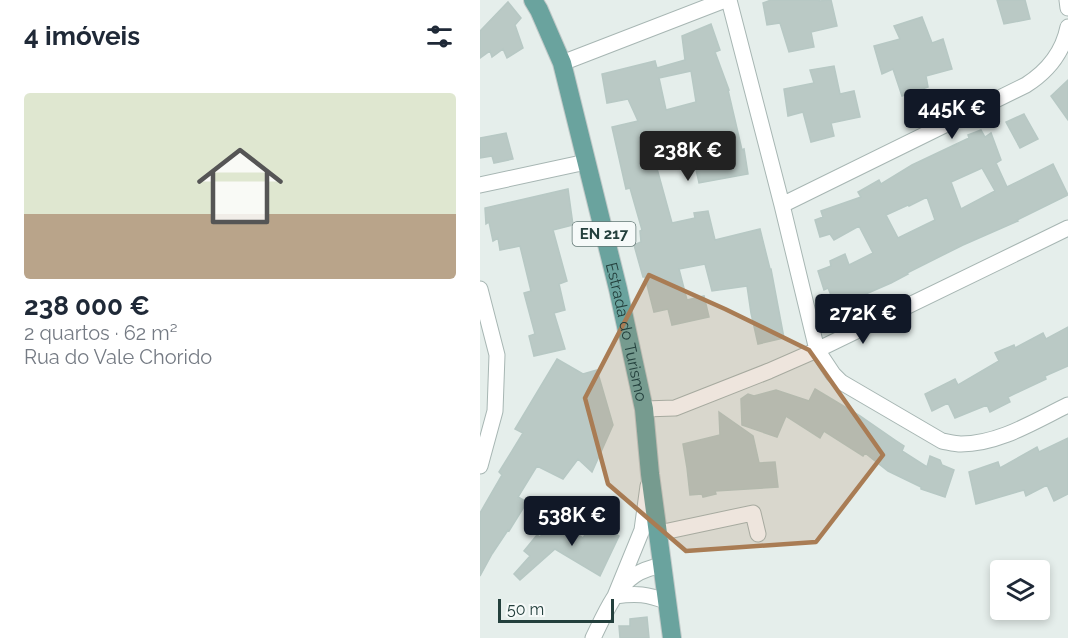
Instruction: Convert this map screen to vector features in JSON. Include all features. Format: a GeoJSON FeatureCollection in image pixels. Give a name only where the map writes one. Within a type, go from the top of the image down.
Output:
{"type":"FeatureCollection","features":[{"type":"Feature","properties":{"kind":"main road","name":"Estrada do Turismo"},"geometry":{"type":"LineString","coordinates":[[533,0],[562,63],[618,289],[644,409],[650,474],[672,638]]}},
{"type":"Feature","properties":{"kind":"street"},"geometry":{"type":"LineString","coordinates":[[562,63],[727,0],[782,205],[817,350],[832,374],[841,382],[942,441],[960,444],[985,441],[1016,430],[1068,405]]}},
{"type":"Feature","properties":{"kind":"street"},"geometry":{"type":"LineString","coordinates":[[1067,0],[1068,8]]}},
{"type":"Feature","properties":{"kind":"street"},"geometry":{"type":"LineString","coordinates":[[782,205],[1026,85],[1048,69],[1065,39],[1068,27]]}},
{"type":"Feature","properties":{"kind":"street"},"geometry":{"type":"LineString","coordinates":[[480,185],[586,162]]}},
{"type":"Feature","properties":{"kind":"street"},"geometry":{"type":"LineString","coordinates":[[644,409],[675,408],[769,371],[1068,228]]}},
{"type":"Feature","properties":{"kind":"street"},"geometry":{"type":"LineString","coordinates":[[480,289],[497,355],[495,411],[480,466]]}},
{"type":"Feature","properties":{"kind":"street"},"geometry":{"type":"LineString","coordinates":[[593,638],[615,596],[642,530],[650,474]]}},
{"type":"Feature","properties":{"kind":"street"},"geometry":{"type":"LineString","coordinates":[[659,533],[753,513],[758,534]]}},
{"type":"Feature","properties":{"kind":"street"},"geometry":{"type":"LineString","coordinates":[[615,596],[634,575],[662,565]]}},
{"type":"Feature","properties":{"kind":"street"},"geometry":{"type":"LineString","coordinates":[[615,596],[636,594],[668,602]]}},
{"type":"Feature","properties":{"kind":"highlighted area"},"geometry":{"type":"Polygon","coordinates":[[[649,275],[809,350],[883,455],[816,542],[686,551],[608,484],[585,398],[649,275]]]}},
{"type":"Feature","properties":{"kind":"building"},"geometry":{"type":"Polygon","coordinates":[[[771,0],[831,0],[837,26],[811,32],[814,47],[789,52],[780,23],[767,25],[763,3],[771,0]]]}},
{"type":"Feature","properties":{"kind":"building"},"geometry":{"type":"Polygon","coordinates":[[[997,0],[1025,0],[1030,19],[1004,24],[997,0]]]}},
{"type":"Feature","properties":{"kind":"building"},"geometry":{"type":"Polygon","coordinates":[[[508,2],[521,18],[515,25],[523,48],[507,58],[503,49],[492,57],[490,51],[480,58],[480,31],[508,2]]]}},
{"type":"Feature","properties":{"kind":"building"},"geometry":{"type":"Polygon","coordinates":[[[922,17],[932,43],[943,39],[952,69],[926,76],[928,87],[902,96],[893,69],[882,74],[874,46],[900,39],[894,26],[922,17]]]}},
{"type":"Feature","properties":{"kind":"building"},"geometry":{"type":"Polygon","coordinates":[[[711,24],[720,50],[715,52],[729,90],[748,174],[699,183],[693,156],[656,165],[672,223],[695,218],[694,213],[708,211],[715,240],[760,229],[771,269],[784,338],[758,344],[747,286],[712,291],[705,264],[679,269],[687,300],[704,296],[709,317],[672,325],[668,309],[654,312],[634,245],[641,242],[640,231],[642,230],[630,188],[626,189],[612,127],[638,121],[628,99],[607,103],[602,74],[655,61],[657,68],[685,60],[682,36],[711,24]],[[691,71],[659,78],[666,110],[696,102],[691,71]]]}},
{"type":"Feature","properties":{"kind":"building"},"geometry":{"type":"Polygon","coordinates":[[[834,66],[840,94],[854,91],[860,117],[831,123],[834,136],[811,142],[803,112],[788,116],[784,89],[814,83],[810,70],[834,66]]]}},
{"type":"Feature","properties":{"kind":"building"},"geometry":{"type":"Polygon","coordinates":[[[1068,80],[1068,120],[1051,96],[1068,80]]]}},
{"type":"Feature","properties":{"kind":"building"},"geometry":{"type":"Polygon","coordinates":[[[1024,114],[1038,139],[1020,148],[1006,122],[1024,114]]]}},
{"type":"Feature","properties":{"kind":"building"},"geometry":{"type":"Polygon","coordinates":[[[981,130],[985,137],[991,133],[1001,160],[996,163],[1007,187],[1053,164],[1068,195],[1018,221],[963,245],[891,283],[836,307],[828,288],[824,290],[818,271],[831,266],[830,261],[845,254],[849,265],[873,253],[859,226],[834,240],[830,234],[820,237],[815,220],[823,217],[821,211],[861,197],[858,192],[879,180],[881,184],[912,165],[969,138],[968,135],[981,130]],[[982,168],[951,182],[961,209],[995,191],[982,168]],[[927,197],[886,215],[898,238],[935,220],[927,197]]]}},
{"type":"Feature","properties":{"kind":"building"},"geometry":{"type":"Polygon","coordinates":[[[506,133],[513,159],[494,163],[492,156],[480,158],[480,138],[506,133]]]}},
{"type":"Feature","properties":{"kind":"building"},"geometry":{"type":"Polygon","coordinates":[[[568,189],[573,225],[553,230],[567,281],[559,284],[565,310],[554,313],[565,349],[534,356],[529,336],[535,334],[524,293],[531,291],[520,246],[500,250],[498,238],[493,241],[489,222],[486,224],[485,208],[568,189]]]}},
{"type":"Feature","properties":{"kind":"building"},"geometry":{"type":"Polygon","coordinates":[[[1068,327],[1068,366],[1008,397],[1010,402],[990,412],[987,405],[955,418],[948,403],[932,411],[925,394],[955,379],[958,385],[999,361],[995,353],[1014,345],[1015,348],[1043,333],[1046,339],[1068,327]]]}},
{"type":"Feature","properties":{"kind":"building"},"geometry":{"type":"Polygon","coordinates":[[[557,359],[583,374],[597,370],[613,425],[592,472],[578,459],[563,479],[537,466],[518,497],[527,502],[480,576],[480,513],[502,475],[499,472],[523,433],[515,429],[557,359]]]}},
{"type":"Feature","properties":{"kind":"building"},"geometry":{"type":"Polygon","coordinates":[[[815,389],[904,446],[902,451],[927,467],[930,456],[954,470],[945,497],[921,489],[888,471],[865,453],[863,456],[824,431],[820,438],[786,416],[777,437],[742,425],[741,399],[748,394],[754,396],[776,390],[809,401],[815,389]]]}},
{"type":"Feature","properties":{"kind":"building"},"geometry":{"type":"Polygon","coordinates":[[[719,412],[753,436],[759,463],[775,462],[778,487],[715,491],[716,494],[703,497],[702,494],[690,495],[683,444],[720,435],[719,412]]]}},
{"type":"Feature","properties":{"kind":"building"},"geometry":{"type":"Polygon","coordinates":[[[1068,438],[1068,494],[1054,501],[1047,485],[1026,496],[1024,490],[976,504],[969,472],[998,462],[1000,468],[1037,447],[1039,452],[1068,438]]]}},
{"type":"Feature","properties":{"kind":"building"},"geometry":{"type":"Polygon","coordinates":[[[554,520],[583,538],[594,521],[619,536],[600,576],[555,549],[520,580],[514,574],[530,556],[524,551],[554,520]]]}},
{"type":"Feature","properties":{"kind":"building"},"geometry":{"type":"Polygon","coordinates":[[[647,617],[649,638],[620,638],[619,626],[630,626],[630,619],[647,617]]]}}]}
